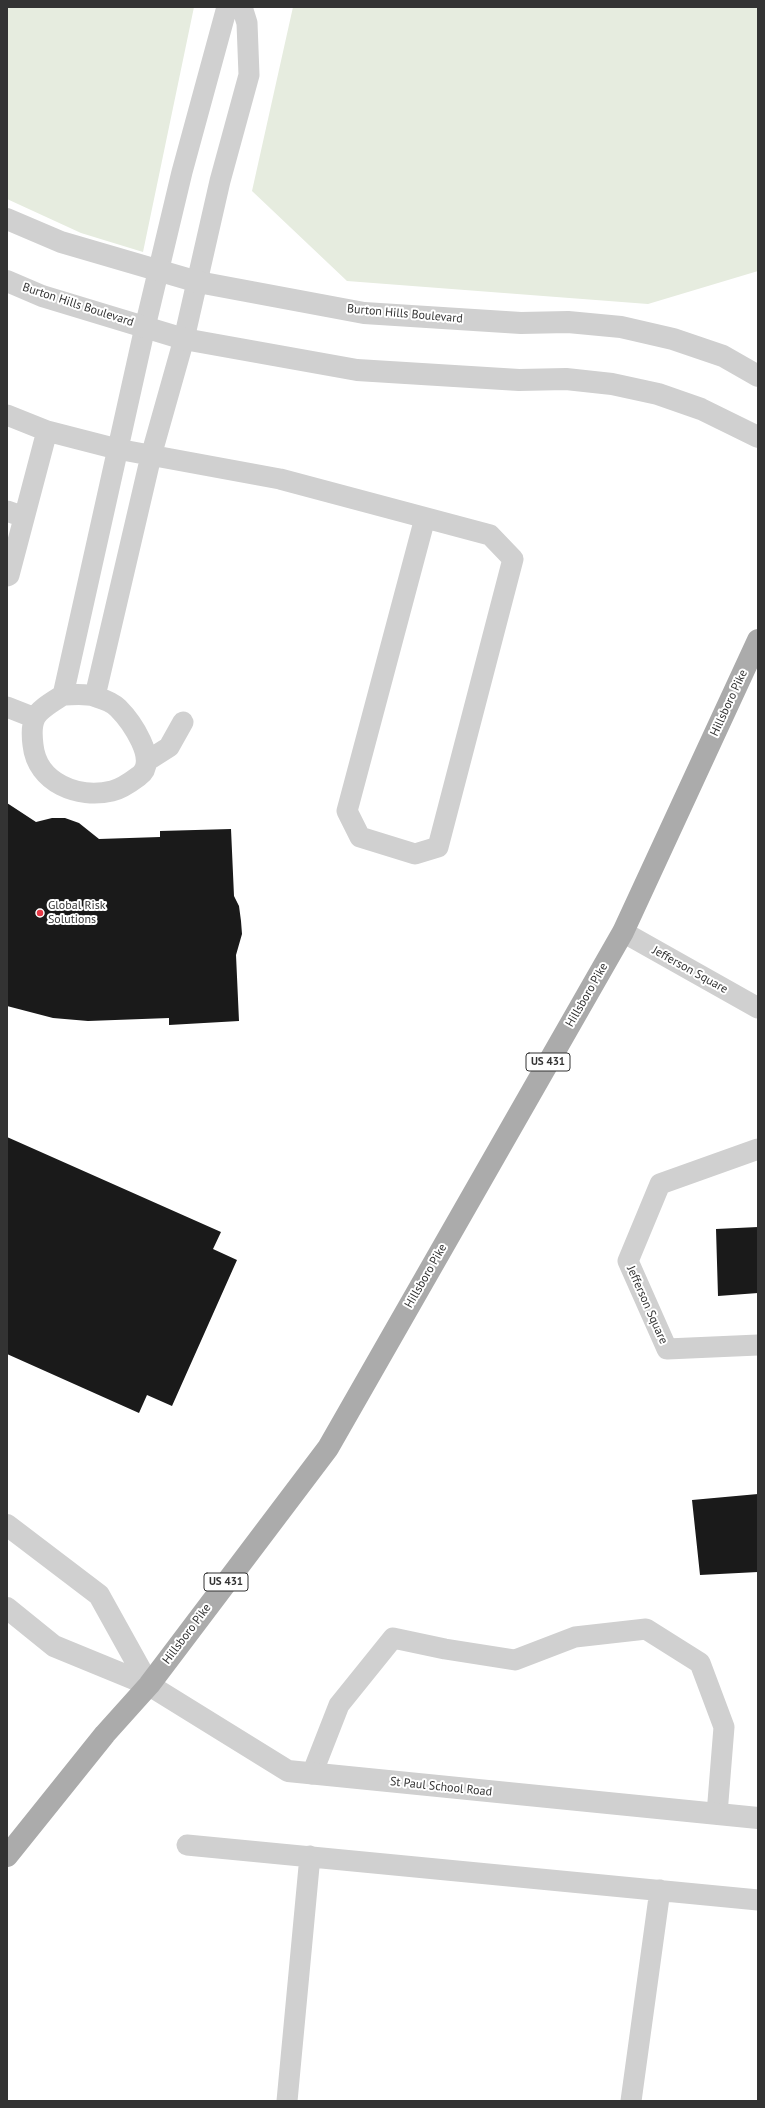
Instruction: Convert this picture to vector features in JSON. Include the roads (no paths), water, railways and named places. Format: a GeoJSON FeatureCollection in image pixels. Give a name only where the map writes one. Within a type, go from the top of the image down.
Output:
{"type":"FeatureCollection","features":[{"type":"Feature","properties":{"kind":"main road","name":"Hillsboro Pike"},"geometry":{"type":"LineString","coordinates":[[7,1856],[105,1734],[149,1685],[328,1448],[623,932],[758,640]]}},
{"type":"Feature","properties":{"kind":"street","name":"Burton Hills Boulevard"},"geometry":{"type":"LineString","coordinates":[[7,219],[61,242],[198,282],[364,313],[520,323],[568,322],[621,327],[673,339],[723,356],[758,376]]}},
{"type":"Feature","properties":{"kind":"street","name":"Burton Hills Boulevard"},"geometry":{"type":"LineString","coordinates":[[7,281],[42,296],[184,339],[357,370],[519,380],[566,379],[612,384],[658,394],[701,409],[758,437]]}},
{"type":"Feature","properties":{"kind":"street"},"geometry":{"type":"LineString","coordinates":[[7,1525],[99,1595],[149,1685]]}},
{"type":"Feature","properties":{"kind":"street"},"geometry":{"type":"LineString","coordinates":[[7,1608],[54,1646],[149,1685]]}},
{"type":"Feature","properties":{"kind":"street","name":"St Paul School Road"},"geometry":{"type":"LineString","coordinates":[[149,1685],[288,1771],[758,1818]]}},
{"type":"Feature","properties":{"kind":"lane"},"geometry":{"type":"LineString","coordinates":[[63,695],[158,271],[182,172],[227,7]]}},
{"type":"Feature","properties":{"kind":"lane"},"geometry":{"type":"LineString","coordinates":[[95,696],[151,456],[184,339],[220,181],[249,74],[247,23],[242,7]]}},
{"type":"Feature","properties":{"kind":"lane"},"geometry":{"type":"LineString","coordinates":[[7,415],[47,431],[118,449],[280,479],[490,535],[513,559],[438,847],[415,854],[360,837],[347,811],[425,518]]}},
{"type":"Feature","properties":{"kind":"lane"},"geometry":{"type":"LineString","coordinates":[[7,576],[9,575],[16,514],[47,431]]}},
{"type":"Feature","properties":{"kind":"lane"},"geometry":{"type":"LineString","coordinates":[[147,761],[144,747],[127,720],[116,707],[95,696],[63,695],[46,706],[35,718],[32,735],[34,753],[42,770],[55,783],[71,790],[90,793],[113,791],[141,774],[147,761],[169,747],[183,722]]}},
{"type":"Feature","properties":{"kind":"lane"},"geometry":{"type":"LineString","coordinates":[[7,707],[35,718]]}},
{"type":"Feature","properties":{"kind":"lane","name":"Jefferson Square"},"geometry":{"type":"LineString","coordinates":[[623,932],[758,1008]]}},
{"type":"Feature","properties":{"kind":"lane","name":"Jefferson Square"},"geometry":{"type":"LineString","coordinates":[[758,1149],[660,1184],[628,1261],[667,1349],[758,1345]]}},
{"type":"Feature","properties":{"kind":"lane"},"geometry":{"type":"LineString","coordinates":[[312,1774],[339,1705],[393,1638],[445,1649],[515,1660],[575,1637],[646,1629],[700,1663],[724,1726],[717,1814]]}},
{"type":"Feature","properties":{"kind":"lane"},"geometry":{"type":"LineString","coordinates":[[188,1845],[758,1900]]}},
{"type":"Feature","properties":{"kind":"lane"},"geometry":{"type":"LineString","coordinates":[[287,2101],[310,1856]]}},
{"type":"Feature","properties":{"kind":"lane"},"geometry":{"type":"LineString","coordinates":[[631,2101],[660,1890]]}},
{"type":"Feature","properties":{"kind":"place","name":"Global Risk Solutions"},"geometry":{"type":"Point","coordinates":[40,913]}}]}
